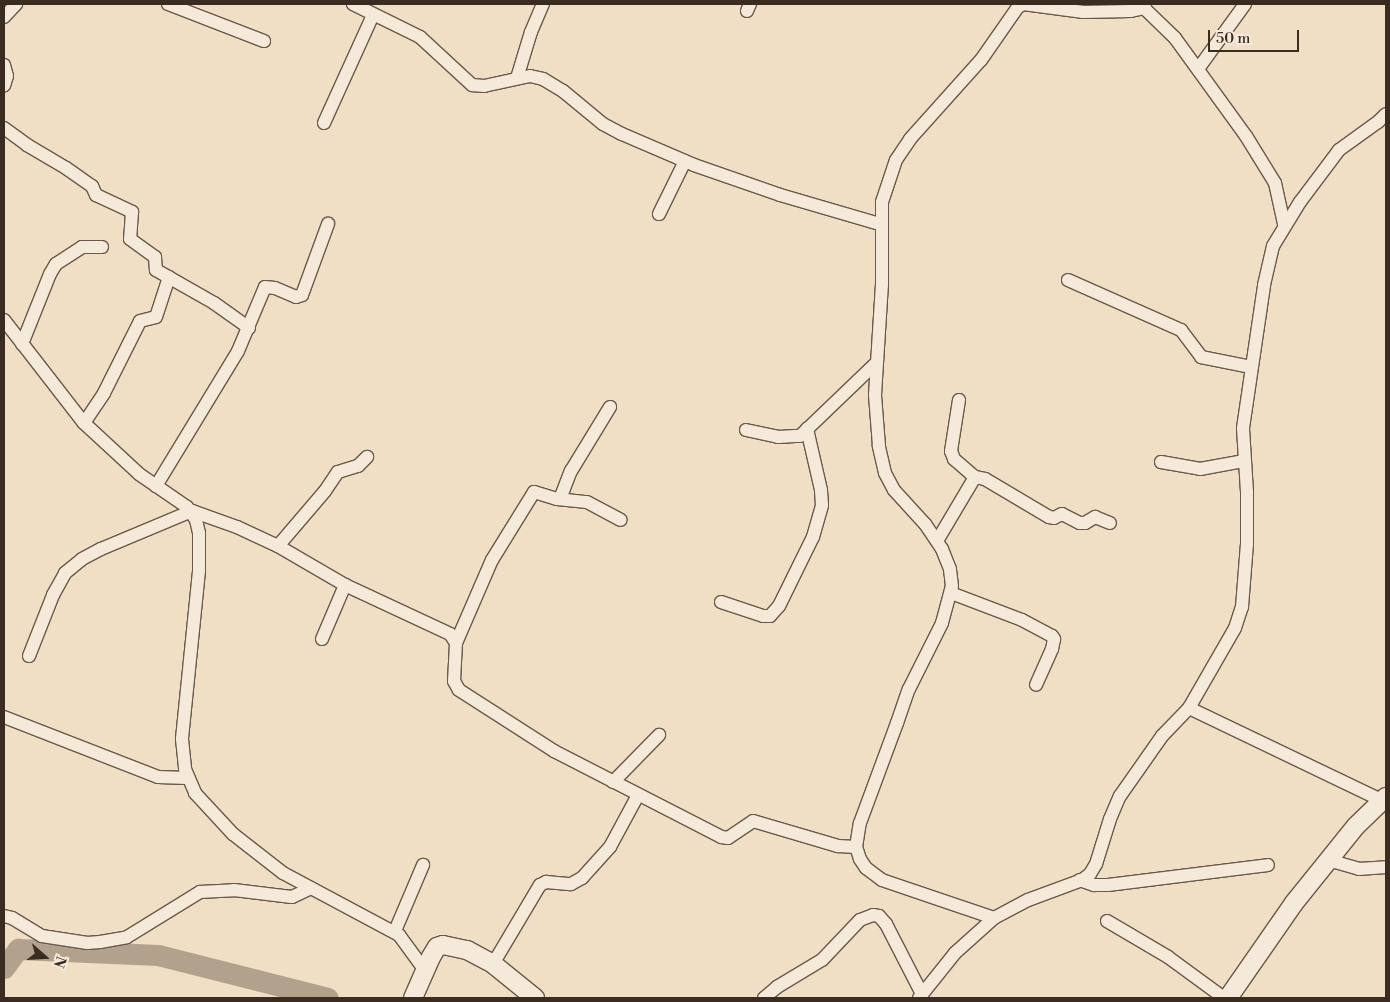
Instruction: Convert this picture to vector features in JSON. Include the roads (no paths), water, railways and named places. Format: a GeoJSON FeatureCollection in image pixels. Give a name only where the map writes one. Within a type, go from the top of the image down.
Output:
{"type":"FeatureCollection","features":[{"type":"Feature","properties":{"kind":"main road"},"geometry":{"type":"LineString","coordinates":[[1228,998],[1281,919],[1356,826],[1384,799]]}},
{"type":"Feature","properties":{"kind":"main road"},"geometry":{"type":"LineString","coordinates":[[413,998],[424,970],[435,950],[443,945],[467,950],[493,964],[535,998]]}},
{"type":"Feature","properties":{"kind":"street"},"geometry":{"type":"LineString","coordinates":[[4,17],[16,4]]}},
{"type":"Feature","properties":{"kind":"street"},"geometry":{"type":"LineString","coordinates":[[168,4],[264,41]]}},
{"type":"Feature","properties":{"kind":"street"},"geometry":{"type":"LineString","coordinates":[[352,4],[420,38],[472,85],[484,86],[530,76],[550,82],[603,124],[685,161],[780,195],[880,224]]}},
{"type":"Feature","properties":{"kind":"street"},"geometry":{"type":"LineString","coordinates":[[517,78],[531,32],[543,4]]}},
{"type":"Feature","properties":{"kind":"street"},"geometry":{"type":"LineString","coordinates":[[994,918],[882,880],[866,868],[860,859],[856,847],[860,823],[909,689],[942,623],[951,593],[950,569],[937,541],[926,524],[894,490],[885,473],[879,446],[875,395],[875,364],[882,284],[880,224],[882,202],[896,160],[910,139],[981,60],[1016,5],[1023,4],[1083,12],[1132,12],[1144,6],[1176,38],[1229,110],[1270,173],[1275,183],[1284,224]]}},
{"type":"Feature","properties":{"kind":"street"},"geometry":{"type":"LineString","coordinates":[[1198,69],[1245,4]]}},
{"type":"Feature","properties":{"kind":"street"},"geometry":{"type":"LineString","coordinates":[[324,123],[373,15]]}},
{"type":"Feature","properties":{"kind":"street"},"geometry":{"type":"LineString","coordinates":[[4,65],[7,76],[4,86]]}},
{"type":"Feature","properties":{"kind":"street"},"geometry":{"type":"LineString","coordinates":[[764,998],[777,987],[822,960],[860,920],[873,914],[879,916],[886,924],[921,996],[962,945],[994,918],[1028,900],[1087,877],[1094,868],[1112,813],[1125,787],[1162,736],[1189,708],[1235,628],[1242,607],[1247,544],[1247,492],[1243,428],[1251,367],[1273,246],[1284,224],[1339,150],[1386,114]]}},
{"type":"Feature","properties":{"kind":"street"},"geometry":{"type":"LineString","coordinates":[[4,128],[27,146],[66,168],[92,186],[96,195],[132,212],[130,239],[155,257],[155,268],[214,303],[249,328]]}},
{"type":"Feature","properties":{"kind":"street"},"geometry":{"type":"LineString","coordinates":[[659,214],[685,161]]}},
{"type":"Feature","properties":{"kind":"street"},"geometry":{"type":"LineString","coordinates":[[156,486],[238,352],[266,287],[275,288],[296,297],[302,295],[328,224]]}},
{"type":"Feature","properties":{"kind":"street"},"geometry":{"type":"LineString","coordinates":[[22,344],[50,274],[56,264],[82,247],[102,247]]}},
{"type":"Feature","properties":{"kind":"street"},"geometry":{"type":"LineString","coordinates":[[84,423],[104,393],[140,321],[156,317],[169,277]]}},
{"type":"Feature","properties":{"kind":"street"},"geometry":{"type":"LineString","coordinates":[[1068,280],[1181,330],[1201,358],[1251,367]]}},
{"type":"Feature","properties":{"kind":"street"},"geometry":{"type":"LineString","coordinates":[[4,320],[84,423],[133,469],[156,486],[192,511],[237,527],[278,546],[345,585],[446,631],[456,643]]}},
{"type":"Feature","properties":{"kind":"street"},"geometry":{"type":"LineString","coordinates":[[746,430],[790,438],[800,436],[875,364]]}},
{"type":"Feature","properties":{"kind":"street"},"geometry":{"type":"LineString","coordinates":[[959,400],[951,451],[954,459],[975,477],[985,480],[1048,517],[1054,518],[1062,514],[1080,523],[1085,523],[1095,518],[1110,523]]}},
{"type":"Feature","properties":{"kind":"street"},"geometry":{"type":"LineString","coordinates":[[560,499],[571,471],[610,406]]}},
{"type":"Feature","properties":{"kind":"street"},"geometry":{"type":"LineString","coordinates":[[721,602],[752,614],[770,616],[774,612],[813,537],[822,505],[821,490],[808,430]]}},
{"type":"Feature","properties":{"kind":"street"},"geometry":{"type":"LineString","coordinates":[[278,546],[325,491],[338,472],[358,466],[367,457]]}},
{"type":"Feature","properties":{"kind":"street"},"geometry":{"type":"LineString","coordinates":[[1162,462],[1200,469],[1244,461]]}},
{"type":"Feature","properties":{"kind":"street"},"geometry":{"type":"LineString","coordinates":[[937,541],[975,477]]}},
{"type":"Feature","properties":{"kind":"street"},"geometry":{"type":"LineString","coordinates":[[621,520],[587,502],[560,499],[538,492],[530,495],[492,560],[456,643],[454,681],[459,690],[554,751],[724,839],[732,836],[753,821],[838,846],[856,847]]}},
{"type":"Feature","properties":{"kind":"street"},"geometry":{"type":"LineString","coordinates":[[29,656],[53,595],[65,573],[82,559],[101,549],[192,511]]}},
{"type":"Feature","properties":{"kind":"street"},"geometry":{"type":"LineString","coordinates":[[192,511],[199,533],[199,571],[182,738],[187,778],[201,802],[233,834],[271,865],[394,932],[410,947],[424,970]]}},
{"type":"Feature","properties":{"kind":"street"},"geometry":{"type":"LineString","coordinates":[[322,639],[345,585]]}},
{"type":"Feature","properties":{"kind":"street"},"geometry":{"type":"LineString","coordinates":[[951,593],[1022,620],[1052,636],[1054,643],[1036,685]]}},
{"type":"Feature","properties":{"kind":"street"},"geometry":{"type":"LineString","coordinates":[[1189,708],[1384,799]]}},
{"type":"Feature","properties":{"kind":"street"},"geometry":{"type":"LineString","coordinates":[[4,717],[158,777],[187,778]]}},
{"type":"Feature","properties":{"kind":"street"},"geometry":{"type":"LineString","coordinates":[[613,782],[660,735]]}},
{"type":"Feature","properties":{"kind":"street"},"geometry":{"type":"LineString","coordinates":[[493,964],[540,885],[546,882],[571,884],[582,878],[610,848],[638,795]]}},
{"type":"Feature","properties":{"kind":"street"},"geometry":{"type":"LineString","coordinates":[[1328,860],[1351,868],[1386,867]]}},
{"type":"Feature","properties":{"kind":"street"},"geometry":{"type":"LineString","coordinates":[[394,932],[423,865]]}},
{"type":"Feature","properties":{"kind":"street"},"geometry":{"type":"LineString","coordinates":[[1080,880],[1094,885],[1108,885],[1268,865]]}},
{"type":"Feature","properties":{"kind":"street"},"geometry":{"type":"LineString","coordinates":[[4,916],[12,918],[42,936],[87,943],[100,942],[127,936],[200,892],[234,890],[292,897],[311,888]]}},
{"type":"Feature","properties":{"kind":"street"},"geometry":{"type":"LineString","coordinates":[[1107,921],[1168,957],[1224,998]]}},
{"type":"Feature","properties":{"kind":"waterway"},"geometry":{"type":"LineString","coordinates":[[4,968],[18,949],[158,955],[328,998]]}}]}
